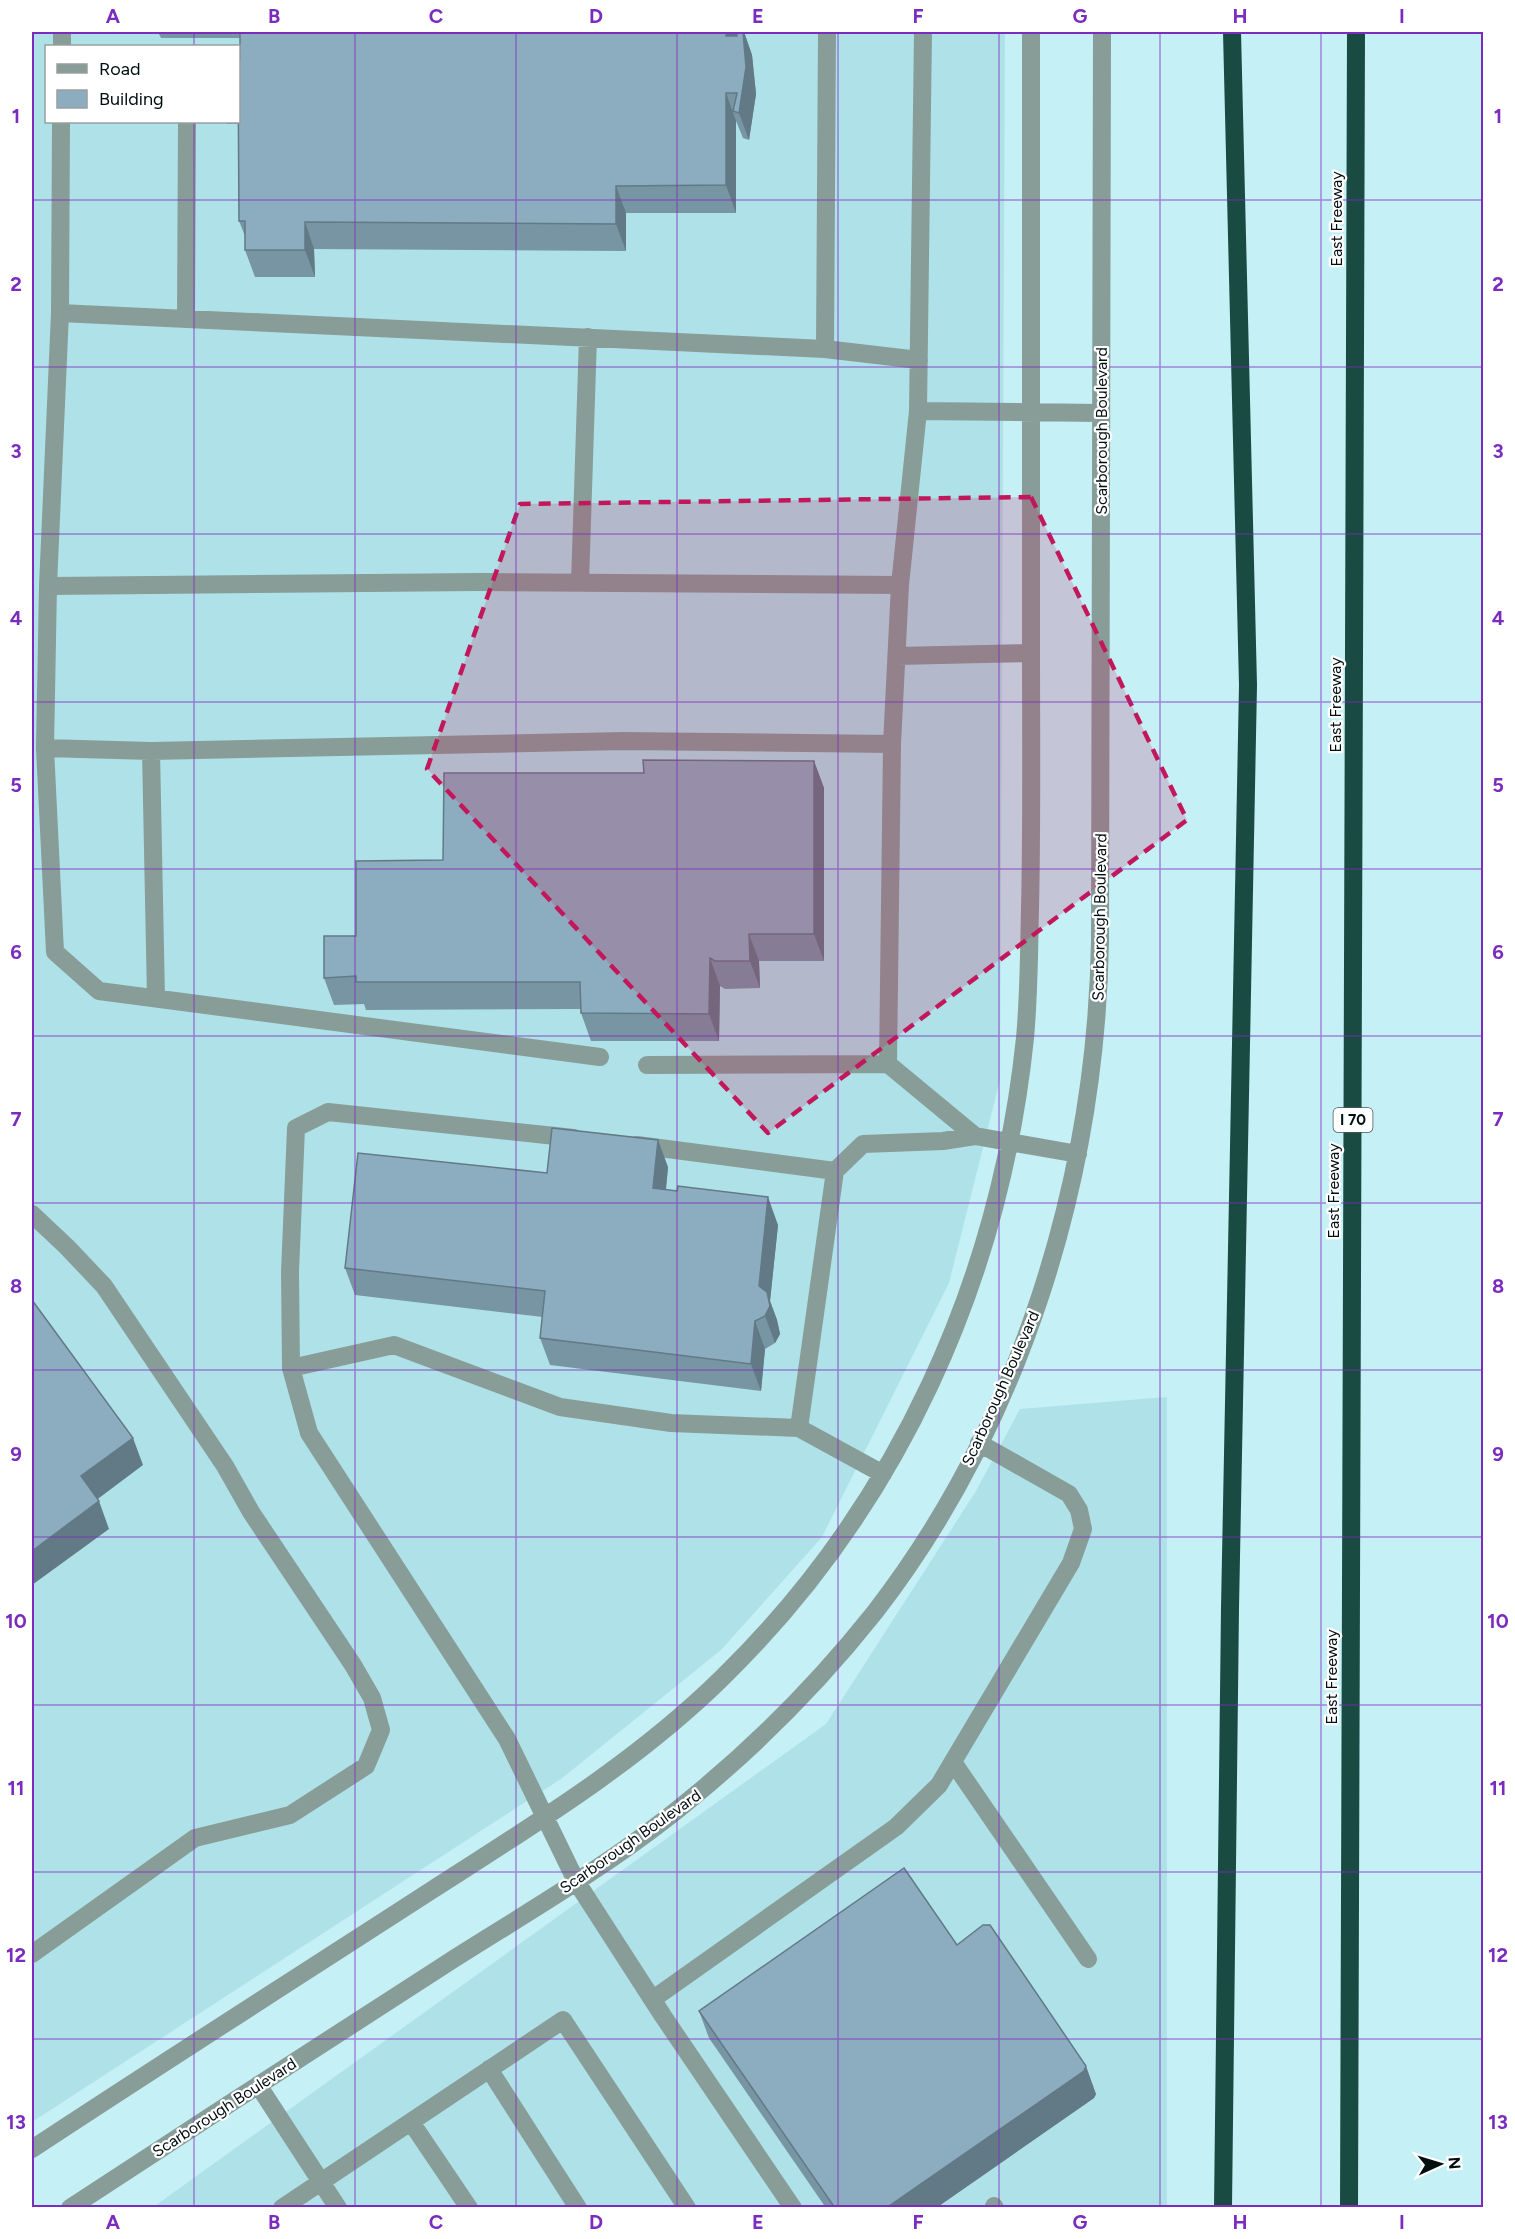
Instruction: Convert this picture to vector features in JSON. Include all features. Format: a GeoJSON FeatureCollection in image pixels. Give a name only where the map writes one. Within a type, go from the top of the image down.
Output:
{"type":"FeatureCollection","features":[{"type":"Feature","properties":{"kind":"highway"},"geometry":{"type":"LineString","coordinates":[[1223,2208],[1230,1608],[1248,685],[1232,32]]}},
{"type":"Feature","properties":{"kind":"highway","name":"East Freeway"},"geometry":{"type":"LineString","coordinates":[[1349,2208],[1356,32]]}},
{"type":"Feature","properties":{"kind":"street"},"geometry":{"type":"LineString","coordinates":[[825,349],[827,32]]}},
{"type":"Feature","properties":{"kind":"street"},"geometry":{"type":"LineString","coordinates":[[888,1064],[892,744],[900,585],[918,411],[923,32]]}},
{"type":"Feature","properties":{"kind":"street"},"geometry":{"type":"LineString","coordinates":[[32,2149],[591,1786],[656,1737],[736,1665],[788,1610],[819,1569],[911,1428],[951,1339],[984,1249],[1010,1142],[1026,1030],[1031,653],[1031,32]]}},
{"type":"Feature","properties":{"kind":"street","name":"Scarborough Boulevard"},"geometry":{"type":"LineString","coordinates":[[70,2208],[576,1881],[633,1843],[690,1800],[745,1752],[813,1684],[876,1610],[933,1528],[979,1443],[1016,1361],[1037,1304],[1064,1214],[1078,1154],[1090,1082],[1099,985],[1102,32]]}},
{"type":"Feature","properties":{"kind":"street"},"geometry":{"type":"LineString","coordinates":[[61,123],[60,314],[48,586],[45,748],[55,952],[99,991],[600,1057]]}},
{"type":"Feature","properties":{"kind":"street"},"geometry":{"type":"LineString","coordinates":[[186,319],[187,123]]}},
{"type":"Feature","properties":{"kind":"street"},"geometry":{"type":"LineString","coordinates":[[60,314],[825,349],[919,360]]}},
{"type":"Feature","properties":{"kind":"street"},"geometry":{"type":"LineString","coordinates":[[580,583],[588,338]]}},
{"type":"Feature","properties":{"kind":"street"},"geometry":{"type":"LineString","coordinates":[[918,411],[1101,413]]}},
{"type":"Feature","properties":{"kind":"street"},"geometry":{"type":"LineString","coordinates":[[48,586],[580,583],[900,585]]}},
{"type":"Feature","properties":{"kind":"street"},"geometry":{"type":"LineString","coordinates":[[897,656],[1031,653]]}},
{"type":"Feature","properties":{"kind":"street"},"geometry":{"type":"LineString","coordinates":[[45,748],[151,751],[624,741],[892,744]]}},
{"type":"Feature","properties":{"kind":"street"},"geometry":{"type":"LineString","coordinates":[[151,751],[156,998]]}},
{"type":"Feature","properties":{"kind":"street"},"geometry":{"type":"LineString","coordinates":[[647,1065],[888,1064],[975,1136]]}},
{"type":"Feature","properties":{"kind":"street"},"geometry":{"type":"LineString","coordinates":[[597,1140],[328,1112],[296,1128],[290,1272],[291,1368],[309,1434],[507,1739],[576,1881],[652,1999],[793,2208]]}},
{"type":"Feature","properties":{"kind":"street"},"geometry":{"type":"LineString","coordinates":[[799,1428],[835,1171],[863,1144],[943,1141],[975,1136],[1078,1154]]}},
{"type":"Feature","properties":{"kind":"street"},"geometry":{"type":"LineString","coordinates":[[620,1143],[835,1171]]}},
{"type":"Feature","properties":{"kind":"street"},"geometry":{"type":"LineString","coordinates":[[32,1214],[67,1247],[110,1295],[225,1466],[252,1512],[353,1665],[372,1698],[381,1730],[366,1766],[300,1809],[290,1815],[195,1838],[32,1954]]}},
{"type":"Feature","properties":{"kind":"street"},"geometry":{"type":"LineString","coordinates":[[291,1368],[394,1345],[560,1407],[671,1423],[799,1428],[883,1474]]}},
{"type":"Feature","properties":{"kind":"street"},"geometry":{"type":"LineString","coordinates":[[652,1999],[896,1827],[939,1785],[1071,1563],[1083,1529],[1079,1510],[1069,1494],[979,1443]]}},
{"type":"Feature","properties":{"kind":"street"},"geometry":{"type":"LineString","coordinates":[[953,1762],[1088,1959]]}},
{"type":"Feature","properties":{"kind":"street"},"geometry":{"type":"LineString","coordinates":[[282,2208],[562,2020],[687,2208]]}},
{"type":"Feature","properties":{"kind":"street"},"geometry":{"type":"LineString","coordinates":[[489,2069],[578,2208]]}},
{"type":"Feature","properties":{"kind":"street"},"geometry":{"type":"LineString","coordinates":[[258,2085],[338,2208]]}},
{"type":"Feature","properties":{"kind":"street"},"geometry":{"type":"LineString","coordinates":[[411,2122],[469,2208]]}},
{"type":"Feature","properties":{"kind":"highlighted area"},"geometry":{"type":"Polygon","coordinates":[[[1031,497],[1187,820],[768,1133],[427,769],[520,504],[1031,497]]]}},
{"type":"Feature","properties":{"kind":"shaded area"},"geometry":{"type":"Polygon","coordinates":[[[32,32],[1005,32],[1000,1080],[949,1283],[822,1537],[721,1650],[561,1779],[32,2122],[32,32]]]}},
{"type":"Feature","properties":{"kind":"shaded area"},"geometry":{"type":"Polygon","coordinates":[[[1167,1397],[1167,2207],[152,2208],[826,1724],[976,1491],[1020,1409],[1167,1397]]]}},
{"type":"Feature","properties":{"kind":"building"},"geometry":{"type":"Polygon","coordinates":[[[240,32],[726,32],[726,36],[737,36],[736,32],[743,32],[746,67],[739,113],[733,111],[737,93],[726,93],[726,185],[616,186],[616,224],[305,222],[305,250],[245,250],[245,221],[239,221],[240,32]]]}},
{"type":"Feature","properties":{"kind":"building"},"geometry":{"type":"Polygon","coordinates":[[[643,760],[814,761],[814,934],[749,934],[750,961],[715,961],[710,958],[709,1014],[581,1013],[580,982],[356,982],[356,976],[324,978],[324,936],[356,936],[356,861],[443,860],[444,773],[644,773],[643,760]]]}},
{"type":"Feature","properties":{"kind":"building"},"geometry":{"type":"Polygon","coordinates":[[[552,1128],[658,1140],[653,1188],[677,1191],[678,1186],[768,1197],[759,1286],[767,1292],[770,1306],[765,1316],[755,1321],[751,1364],[540,1338],[545,1291],[345,1268],[358,1153],[547,1173],[552,1128]]]}},
{"type":"Feature","properties":{"kind":"building"},"geometry":{"type":"Polygon","coordinates":[[[32,1300],[133,1438],[81,1476],[99,1501],[32,1551],[32,1300]]]}},
{"type":"Feature","properties":{"kind":"building"},"geometry":{"type":"Polygon","coordinates":[[[904,1868],[957,1945],[983,1925],[990,1925],[1086,2066],[1084,2071],[886,2208],[835,2208],[699,2011],[904,1868]]]}}]}
